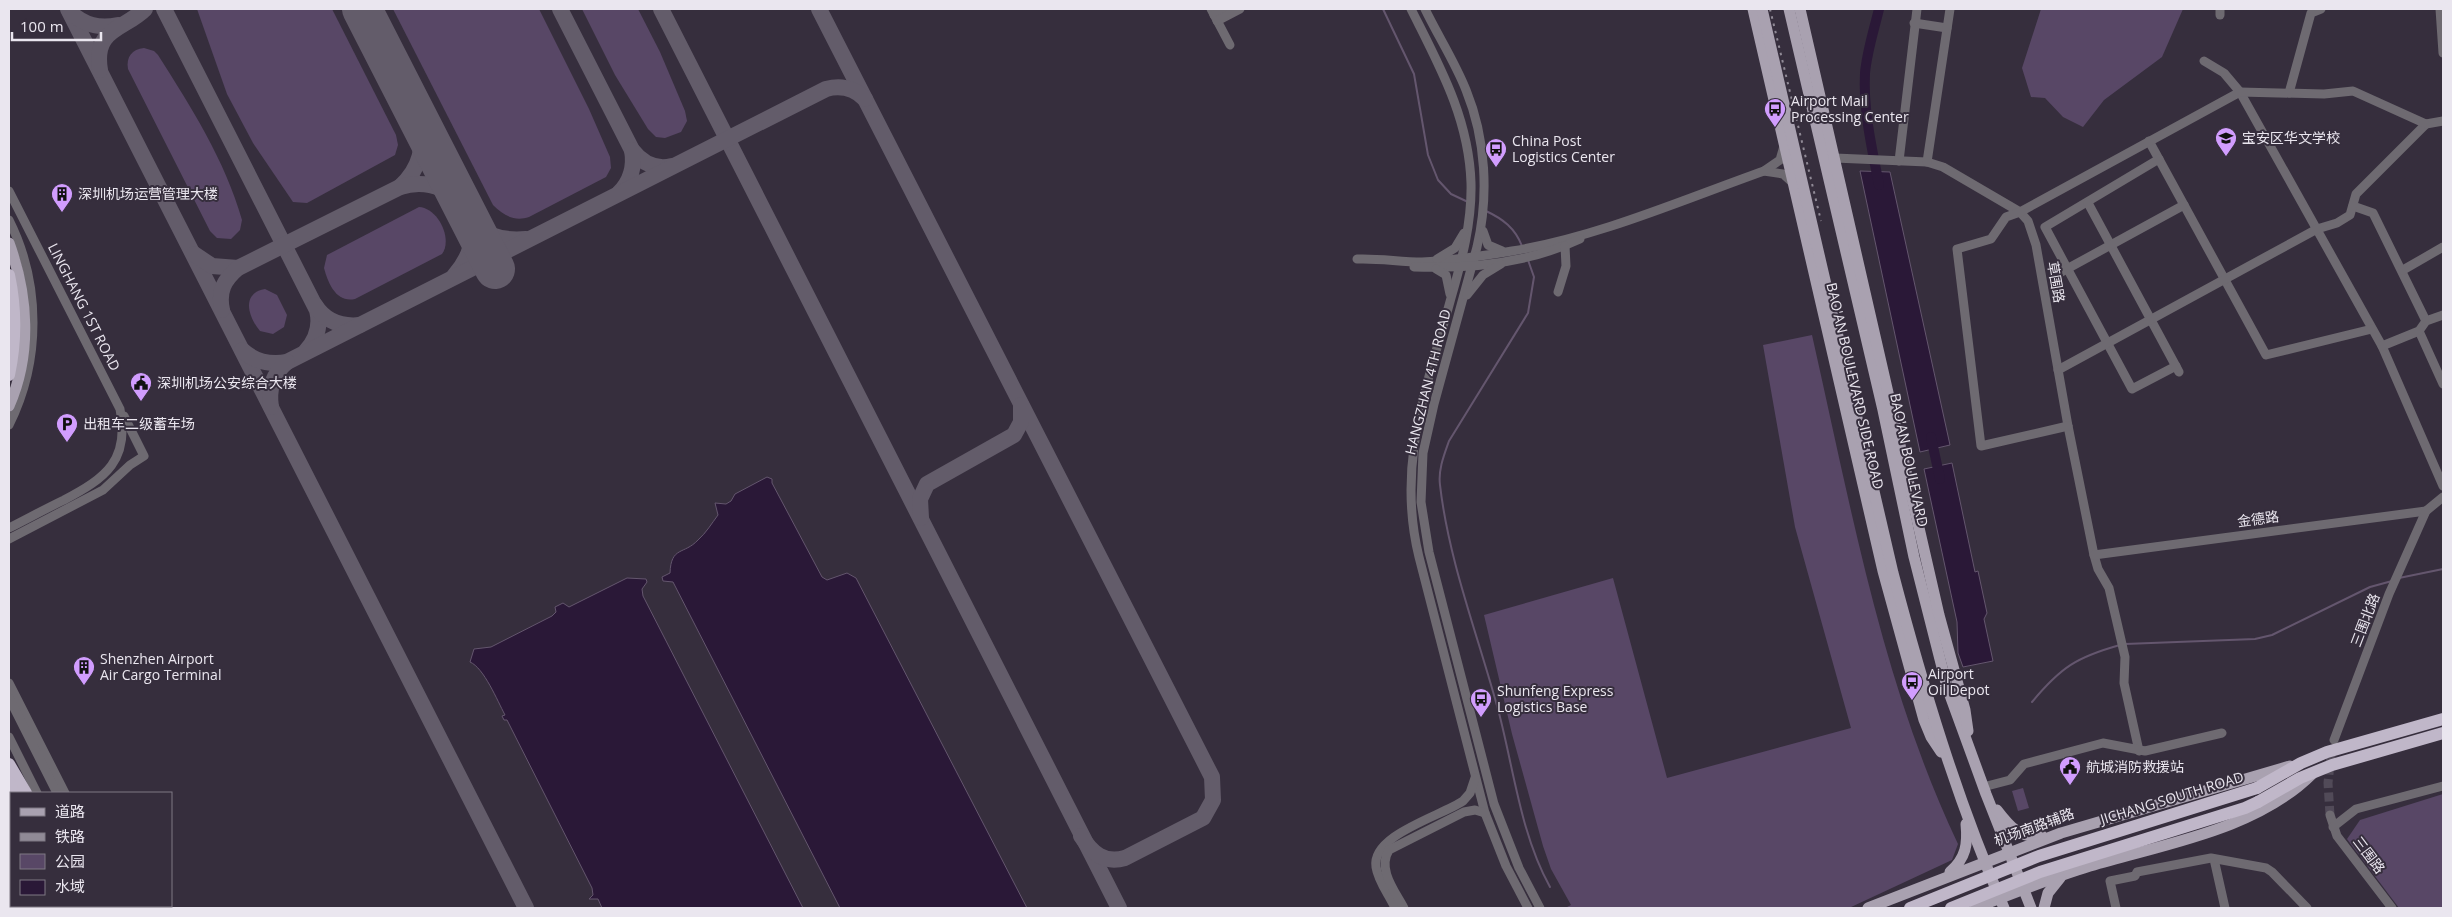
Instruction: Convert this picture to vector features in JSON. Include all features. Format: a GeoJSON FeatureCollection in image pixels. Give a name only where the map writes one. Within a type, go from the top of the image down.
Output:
{"type":"FeatureCollection","features":[{"type":"Feature","properties":{"kind":"highway"},"geometry":{"type":"LineString","coordinates":[[9,275],[14,335],[9,374]]}},
{"type":"Feature","properties":{"kind":"highway","name":"JICHANG SOUTH ROAD"},"geometry":{"type":"LineString","coordinates":[[1910,908],[2039,856],[2257,788],[2301,763],[2332,750],[2443,719]]}},
{"type":"Feature","properties":{"kind":"highway"},"geometry":{"type":"LineString","coordinates":[[1950,908],[2040,872],[2245,808],[2315,771],[2343,761],[2443,733]]}},
{"type":"Feature","properties":{"kind":"highway"},"geometry":{"type":"LineString","coordinates":[[9,764],[25,792]]}},
{"type":"Feature","properties":{"kind":"main road","name":"BAO'AN BOULEVARD SIDE ROAD"},"geometry":{"type":"LineString","coordinates":[[1753,9],[1883,571],[1913,686],[1931,737],[1948,763]]}},
{"type":"Feature","properties":{"kind":"main road"},"geometry":{"type":"LineString","coordinates":[[1762,9],[1865,455],[1910,637],[1948,763],[2002,903]]}},
{"type":"Feature","properties":{"kind":"main road","name":"BAO'AN BOULEVARD"},"geometry":{"type":"LineString","coordinates":[[1789,9],[1930,620],[1952,702],[2031,908]]}},
{"type":"Feature","properties":{"kind":"main road"},"geometry":{"type":"LineString","coordinates":[[1800,9],[1937,606],[1965,710],[1971,750]]}},
{"type":"Feature","properties":{"kind":"main road"},"geometry":{"type":"LineString","coordinates":[[9,244],[21,288],[24,321],[20,371],[9,406]]}},
{"type":"Feature","properties":{"kind":"main road"},"geometry":{"type":"LineString","coordinates":[[1855,248],[1861,319]]}},
{"type":"Feature","properties":{"kind":"main road"},"geometry":{"type":"LineString","coordinates":[[1849,424],[1865,455]]}},
{"type":"Feature","properties":{"kind":"main road","name":"机场南路辅路"},"geometry":{"type":"LineString","coordinates":[[1868,908],[2061,832],[2301,763]]}},
{"type":"Feature","properties":{"kind":"main road"},"geometry":{"type":"LineString","coordinates":[[1975,908],[2002,903],[2024,889],[2088,866],[2238,822],[2281,800],[2315,771]]}},
{"type":"Feature","properties":{"kind":"main road"},"geometry":{"type":"LineString","coordinates":[[1985,790],[2008,826],[2020,834],[2036,837],[2061,832]]}},
{"type":"Feature","properties":{"kind":"main road"},"geometry":{"type":"LineString","coordinates":[[1941,878],[1962,861],[1966,851],[1967,834],[1963,805]]}},
{"type":"Feature","properties":{"kind":"main road"},"geometry":{"type":"LineString","coordinates":[[2078,827],[2065,838],[2064,853],[2074,864],[2088,866]]}},
{"type":"Feature","properties":{"kind":"main road"},"geometry":{"type":"LineString","coordinates":[[2044,908],[2051,888],[2062,877],[2071,872]]}},
{"type":"Feature","properties":{"kind":"main road"},"geometry":{"type":"LineString","coordinates":[[1921,886],[1932,886],[1941,890],[1950,908]]}},
{"type":"Feature","properties":{"kind":"street"},"geometry":{"type":"LineString","coordinates":[[1214,15],[1226,9]]}},
{"type":"Feature","properties":{"kind":"street"},"geometry":{"type":"LineString","coordinates":[[1214,15],[1240,9]]}},
{"type":"Feature","properties":{"kind":"street","name":"HANGZHAN 4TH ROAD"},"geometry":{"type":"LineString","coordinates":[[1411,9],[1456,102],[1466,144],[1471,183],[1469,221],[1461,262],[1414,441],[1410,498],[1415,540],[1486,813],[1506,866],[1528,908]]}},
{"type":"Feature","properties":{"kind":"street","name":"HANGZHAN 4TH ROAD"},"geometry":{"type":"LineString","coordinates":[[1425,9],[1469,99],[1480,144],[1484,186],[1482,225],[1474,261],[1427,431],[1421,470],[1422,514],[1429,552],[1494,804],[1518,868],[1540,908]]}},
{"type":"Feature","properties":{"kind":"street"},"geometry":{"type":"LineString","coordinates":[[1899,161],[1917,9]]}},
{"type":"Feature","properties":{"kind":"street"},"geometry":{"type":"LineString","coordinates":[[1927,162],[1950,9]]}},
{"type":"Feature","properties":{"kind":"street"},"geometry":{"type":"LineString","coordinates":[[2290,93],[2311,13],[2321,9]]}},
{"type":"Feature","properties":{"kind":"street"},"geometry":{"type":"LineString","coordinates":[[2440,9],[2443,53]]}},
{"type":"Feature","properties":{"kind":"street"},"geometry":{"type":"LineString","coordinates":[[1214,15],[1230,45]]}},
{"type":"Feature","properties":{"kind":"street"},"geometry":{"type":"LineString","coordinates":[[1914,23],[1947,28]]}},
{"type":"Feature","properties":{"kind":"street"},"geometry":{"type":"LineString","coordinates":[[2204,61],[2224,74],[2240,92],[2382,346],[2443,486]]}},
{"type":"Feature","properties":{"kind":"street"},"geometry":{"type":"LineString","coordinates":[[2068,426],[1981,446],[1957,249],[1991,239],[2006,217],[2020,212],[2240,92],[2324,94],[2353,91],[2426,124],[2443,121]]}},
{"type":"Feature","properties":{"kind":"street"},"geometry":{"type":"LineString","coordinates":[[2058,370],[2317,229],[2337,223],[2350,215],[2356,194],[2426,124]]}},
{"type":"Feature","properties":{"kind":"street"},"geometry":{"type":"LineString","coordinates":[[2149,141],[2266,355],[2372,329]]}},
{"type":"Feature","properties":{"kind":"street"},"geometry":{"type":"LineString","coordinates":[[1462,302],[1483,275],[1511,261],[1764,171],[1780,160],[1784,142]]}},
{"type":"Feature","properties":{"kind":"street","name":"草围路"},"geometry":{"type":"LineString","coordinates":[[1835,158],[1927,162],[1943,167],[2020,212],[2028,220],[2036,245],[2068,426],[2094,555],[2098,569],[2109,588],[2125,657],[2124,683],[2139,751]]}},
{"type":"Feature","properties":{"kind":"street"},"geometry":{"type":"LineString","coordinates":[[2088,203],[2178,369],[2132,389],[2045,227],[2159,159]]}},
{"type":"Feature","properties":{"kind":"street"},"geometry":{"type":"LineString","coordinates":[[1764,171],[1783,174],[1794,184]]}},
{"type":"Feature","properties":{"kind":"street","name":"LINGHANG 1ST ROAD"},"geometry":{"type":"LineString","coordinates":[[9,191],[120,409],[123,424],[121,445],[116,462],[109,470],[87,488],[9,528]]}},
{"type":"Feature","properties":{"kind":"street"},"geometry":{"type":"LineString","coordinates":[[2054,276],[2184,205]]}},
{"type":"Feature","properties":{"kind":"street"},"geometry":{"type":"LineString","coordinates":[[2353,206],[2373,213],[2426,321]]}},
{"type":"Feature","properties":{"kind":"street"},"geometry":{"type":"LineString","coordinates":[[9,220],[26,268],[32,296],[33,329],[27,376],[9,425]]}},
{"type":"Feature","properties":{"kind":"street"},"geometry":{"type":"LineString","coordinates":[[1431,264],[1455,248],[1469,221]]}},
{"type":"Feature","properties":{"kind":"street"},"geometry":{"type":"LineString","coordinates":[[1482,225],[1484,238],[1491,248],[1513,251]]}},
{"type":"Feature","properties":{"kind":"street"},"geometry":{"type":"LineString","coordinates":[[1474,261],[1513,251],[1565,246],[1599,230]]}},
{"type":"Feature","properties":{"kind":"street"},"geometry":{"type":"LineString","coordinates":[[1558,292],[1566,266],[1565,246]]}},
{"type":"Feature","properties":{"kind":"street"},"geometry":{"type":"LineString","coordinates":[[2402,270],[2443,247]]}},
{"type":"Feature","properties":{"kind":"street"},"geometry":{"type":"LineString","coordinates":[[1449,306],[1449,279],[1442,271],[1431,264],[1357,259],[1388,266],[1431,264],[1474,261],[1511,261]]}},
{"type":"Feature","properties":{"kind":"street"},"geometry":{"type":"LineString","coordinates":[[2382,346],[2419,331],[2426,321],[2443,315]]}},
{"type":"Feature","properties":{"kind":"street"},"geometry":{"type":"LineString","coordinates":[[2419,331],[2443,384]]}},
{"type":"Feature","properties":{"kind":"street"},"geometry":{"type":"LineString","coordinates":[[9,539],[103,490],[126,468],[144,456],[120,409]]}},
{"type":"Feature","properties":{"kind":"street"},"geometry":{"type":"LineString","coordinates":[[2426,511],[2443,497]]}},
{"type":"Feature","properties":{"kind":"street","name":"金德路"},"geometry":{"type":"LineString","coordinates":[[2094,555],[2426,511]]}},
{"type":"Feature","properties":{"kind":"street","name":"三围北路"},"geometry":{"type":"LineString","coordinates":[[2334,740],[2389,594],[2426,511]]}},
{"type":"Feature","properties":{"kind":"street"},"geometry":{"type":"LineString","coordinates":[[9,683],[64,792]]}},
{"type":"Feature","properties":{"kind":"street"},"geometry":{"type":"LineString","coordinates":[[9,698],[56,792]]}},
{"type":"Feature","properties":{"kind":"street"},"geometry":{"type":"LineString","coordinates":[[1985,790],[2010,780],[2024,764],[2103,743],[2113,743],[2139,751],[2222,733]]}},
{"type":"Feature","properties":{"kind":"street"},"geometry":{"type":"LineString","coordinates":[[9,737],[36,792]]}},
{"type":"Feature","properties":{"kind":"street"},"geometry":{"type":"LineString","coordinates":[[1395,908],[1377,871],[1375,861],[1379,850],[1390,838],[1455,806],[1467,798],[1474,784],[1475,773]]}},
{"type":"Feature","properties":{"kind":"street"},"geometry":{"type":"LineString","coordinates":[[2334,827],[2356,809],[2443,786]]}},
{"type":"Feature","properties":{"kind":"street"},"geometry":{"type":"LineString","coordinates":[[1404,908],[1385,868],[1385,856],[1389,850],[1464,812],[1475,810],[1486,813]]}},
{"type":"Feature","properties":{"kind":"street","name":"三围路"},"geometry":{"type":"LineString","coordinates":[[2330,815],[2338,836],[2392,908]]}},
{"type":"Feature","properties":{"kind":"street"},"geometry":{"type":"LineString","coordinates":[[2214,859],[2225,908]]}},
{"type":"Feature","properties":{"kind":"street"},"geometry":{"type":"LineString","coordinates":[[2116,908],[2110,881],[2135,876],[2138,872],[2214,859],[2266,868],[2307,908]]}},
{"type":"Feature","properties":{"kind":"green space"},"geometry":{"type":"Polygon","coordinates":[[[197,9],[332,9],[396,135],[398,145],[395,155],[307,203],[293,202],[253,143],[227,94],[197,9]]]}},
{"type":"Feature","properties":{"kind":"green space"},"geometry":{"type":"Polygon","coordinates":[[[393,9],[539,9],[589,109],[610,157],[611,168],[606,177],[529,217],[518,219],[509,217],[501,212],[493,205],[393,9]]]}},
{"type":"Feature","properties":{"kind":"green space"},"geometry":{"type":"Polygon","coordinates":[[[582,9],[638,9],[660,52],[685,111],[687,121],[681,132],[665,138],[656,137],[648,129],[615,75],[582,9]]]}},
{"type":"Feature","properties":{"kind":"green space"},"geometry":{"type":"Polygon","coordinates":[[[2041,9],[2183,9],[2162,57],[2104,100],[2083,127],[2063,117],[2045,98],[2031,97],[2022,68],[2041,9]]]}},
{"type":"Feature","properties":{"kind":"green space"},"geometry":{"type":"Polygon","coordinates":[[[144,48],[154,51],[158,55],[195,114],[217,155],[242,220],[240,230],[231,239],[217,238],[210,231],[128,69],[128,61],[131,54],[136,50],[144,48]]]}},
{"type":"Feature","properties":{"kind":"green space"},"geometry":{"type":"Polygon","coordinates":[[[419,207],[432,213],[442,225],[446,240],[442,254],[355,299],[343,298],[338,295],[328,280],[324,268],[327,255],[419,207]]]}},
{"type":"Feature","properties":{"kind":"green space"},"geometry":{"type":"Polygon","coordinates":[[[265,289],[277,295],[287,315],[284,327],[273,334],[260,331],[250,313],[249,306],[252,295],[257,291],[265,289]]]}},
{"type":"Feature","properties":{"kind":"green space"},"geometry":{"type":"Polygon","coordinates":[[[1812,335],[1855,529],[1889,658],[1909,721],[1932,783],[1958,844],[1952,860],[1849,908],[1565,908],[1571,905],[1551,869],[1543,846],[1512,734],[1484,615],[1613,578],[1667,778],[1851,728],[1795,527],[1763,345],[1812,335]]]}},
{"type":"Feature","properties":{"kind":"green space"},"geometry":{"type":"Polygon","coordinates":[[[2023,788],[2029,808],[2018,811],[2012,791],[2023,788]]]}},
{"type":"Feature","properties":{"kind":"green space"},"geometry":{"type":"Polygon","coordinates":[[[2443,794],[2443,908],[2399,908],[2347,839],[2360,820],[2443,794]]]}},
{"type":"Feature","properties":{"kind":"water"},"geometry":{"type":"Polygon","coordinates":[[[1860,171],[1890,172],[1950,445],[1920,452],[1860,171]]]}},
{"type":"Feature","properties":{"kind":"water"},"geometry":{"type":"Polygon","coordinates":[[[1952,463],[1975,572],[1978,571],[1987,613],[1984,619],[1993,661],[1963,667],[1958,653],[1957,622],[1924,469],[1952,463]]]}},
{"type":"Feature","properties":{"kind":"water"},"geometry":{"type":"Polygon","coordinates":[[[767,477],[772,479],[772,483],[822,577],[827,580],[847,573],[856,578],[1027,908],[840,908],[673,582],[663,581],[662,577],[670,573],[671,564],[676,555],[693,545],[711,525],[718,515],[715,503],[726,504],[731,501],[735,494],[767,477]]]}},
{"type":"Feature","properties":{"kind":"water"},"geometry":{"type":"Polygon","coordinates":[[[627,578],[646,579],[647,582],[642,589],[643,596],[803,908],[602,908],[598,899],[589,899],[593,895],[592,888],[507,720],[504,720],[502,716],[505,715],[490,685],[475,665],[470,662],[474,649],[491,647],[552,616],[556,612],[555,607],[563,603],[569,607],[627,578]]]}},
{"type":"Feature","properties":{"kind":"waterway"},"geometry":{"type":"LineString","coordinates":[[1383,9],[1414,74],[1428,155],[1438,180],[1451,194],[1468,202]]}},
{"type":"Feature","properties":{"kind":"waterway"},"geometry":{"type":"LineString","coordinates":[[1879,9],[1865,73],[1865,101],[1879,185]]}},
{"type":"Feature","properties":{"kind":"waterway"},"geometry":{"type":"LineString","coordinates":[[1486,211],[1508,225],[1516,234],[1522,246]]}},
{"type":"Feature","properties":{"kind":"waterway"},"geometry":{"type":"LineString","coordinates":[[1528,260],[1534,277],[1528,313],[1449,441],[1442,463],[1440,479],[1444,514],[1457,572],[1499,713],[1519,802],[1532,846],[1550,887]]}},
{"type":"Feature","properties":{"kind":"waterway"},"geometry":{"type":"LineString","coordinates":[[1931,437],[1940,479]]}},
{"type":"Feature","properties":{"kind":"waterway"},"geometry":{"type":"LineString","coordinates":[[2399,578],[2443,569]]}},
{"type":"Feature","properties":{"kind":"waterway"},"geometry":{"type":"LineString","coordinates":[[2125,644],[2255,639],[2272,635],[2370,587],[2392,581]]}},
{"type":"Feature","properties":{"kind":"waterway"},"geometry":{"type":"LineString","coordinates":[[2032,702],[2052,680],[2071,665],[2092,654],[2120,645]]}},
{"type":"Feature","properties":{"kind":"taxiway"},"geometry":{"type":"LineString","coordinates":[[68,9],[526,908]]}},
{"type":"Feature","properties":{"kind":"taxiway"},"geometry":{"type":"LineString","coordinates":[[100,70],[99,56],[101,46],[106,38],[145,9]]}},
{"type":"Feature","properties":{"kind":"taxiway"},"geometry":{"type":"LineString","coordinates":[[164,9],[317,310],[319,321],[317,332],[313,342],[306,351]]}},
{"type":"Feature","properties":{"kind":"taxiway"},"geometry":{"type":"LineString","coordinates":[[560,9],[632,150],[645,162],[660,167],[672,166]]}},
{"type":"Feature","properties":{"kind":"taxiway"},"geometry":{"type":"LineString","coordinates":[[661,9],[1119,908]]}},
{"type":"Feature","properties":{"kind":"taxiway"},"geometry":{"type":"LineString","coordinates":[[819,9],[1212,777],[1213,800],[1203,818],[1125,858],[1111,859],[1099,856],[1081,836]]}},
{"type":"Feature","properties":{"kind":"taxiway"},"geometry":{"type":"LineString","coordinates":[[70,12],[92,25],[118,25]]}},
{"type":"Feature","properties":{"kind":"taxiway"},"geometry":{"type":"LineString","coordinates":[[242,350],[263,362],[287,362],[826,89],[847,88],[865,99]]}},
{"type":"Feature","properties":{"kind":"taxiway"},"geometry":{"type":"LineString","coordinates":[[400,187],[413,172],[420,155],[422,137],[418,118]]}},
{"type":"Feature","properties":{"kind":"taxiway"},"geometry":{"type":"LineString","coordinates":[[619,193],[627,184],[631,173],[633,162],[632,150]]}},
{"type":"Feature","properties":{"kind":"taxiway"},"geometry":{"type":"LineString","coordinates":[[222,310],[221,297],[223,286],[238,268],[400,187],[417,184],[432,185],[454,196],[461,202]]}},
{"type":"Feature","properties":{"kind":"taxiway"},"geometry":{"type":"LineString","coordinates":[[467,214],[479,227],[493,236],[508,239],[526,239]]}},
{"type":"Feature","properties":{"kind":"taxiway"},"geometry":{"type":"LineString","coordinates":[[454,276],[468,255],[472,240],[471,224],[468,216]]}},
{"type":"Feature","properties":{"kind":"taxiway"},"geometry":{"type":"LineString","coordinates":[[194,254],[212,266],[238,268]]}},
{"type":"Feature","properties":{"kind":"taxiway"},"geometry":{"type":"LineString","coordinates":[[315,305],[319,311],[334,322],[346,325],[360,325]]}},
{"type":"Feature","properties":{"kind":"taxiway"},"geometry":{"type":"LineString","coordinates":[[271,407],[270,394],[273,382],[278,372],[287,362]]}},
{"type":"Feature","properties":{"kind":"taxiway"},"geometry":{"type":"LineString","coordinates":[[921,518],[920,499],[927,484],[1014,435],[1021,422],[1021,405]]}},
{"type":"Feature","properties":{"kind":"runway"},"geometry":{"type":"LineString","coordinates":[[362,9],[495,269]]}},
{"type":"Feature","properties":{"kind":"tunnel"},"geometry":{"type":"LineString","coordinates":[[2330,815],[2328,783],[2332,746]]}},
{"type":"Feature","properties":{"kind":"railway"},"geometry":{"type":"LineString","coordinates":[[1770,9],[1821,221]]}},
{"type":"Feature","properties":{"kind":"place","name":"Airport Mail Processing Center"},"geometry":{"type":"Point","coordinates":[1775,128]}},
{"type":"Feature","properties":{"kind":"place","name":"宝安区华文学校"},"geometry":{"type":"Point","coordinates":[2226,157]}},
{"type":"Feature","properties":{"kind":"place","name":"China Post Logistics Center"},"geometry":{"type":"Point","coordinates":[1496,168]}},
{"type":"Feature","properties":{"kind":"place","name":"深圳机场运营管理大楼"},"geometry":{"type":"Point","coordinates":[62,213]}},
{"type":"Feature","properties":{"kind":"place","name":"深圳机场公安综合大楼"},"geometry":{"type":"Point","coordinates":[141,402]}},
{"type":"Feature","properties":{"kind":"place","name":"出租车二级蓄车场"},"geometry":{"type":"Point","coordinates":[67,443]}},
{"type":"Feature","properties":{"kind":"place","name":"Shenzhen Airport Air Cargo Terminal"},"geometry":{"type":"Point","coordinates":[84,686]}},
{"type":"Feature","properties":{"kind":"place","name":"Airport Oil Depot"},"geometry":{"type":"Point","coordinates":[1912,701]}},
{"type":"Feature","properties":{"kind":"place","name":"Shunfeng Express Logistics Base"},"geometry":{"type":"Point","coordinates":[1481,718]}},
{"type":"Feature","properties":{"kind":"place","name":"航城消防救援站"},"geometry":{"type":"Point","coordinates":[2070,786]}}]}
